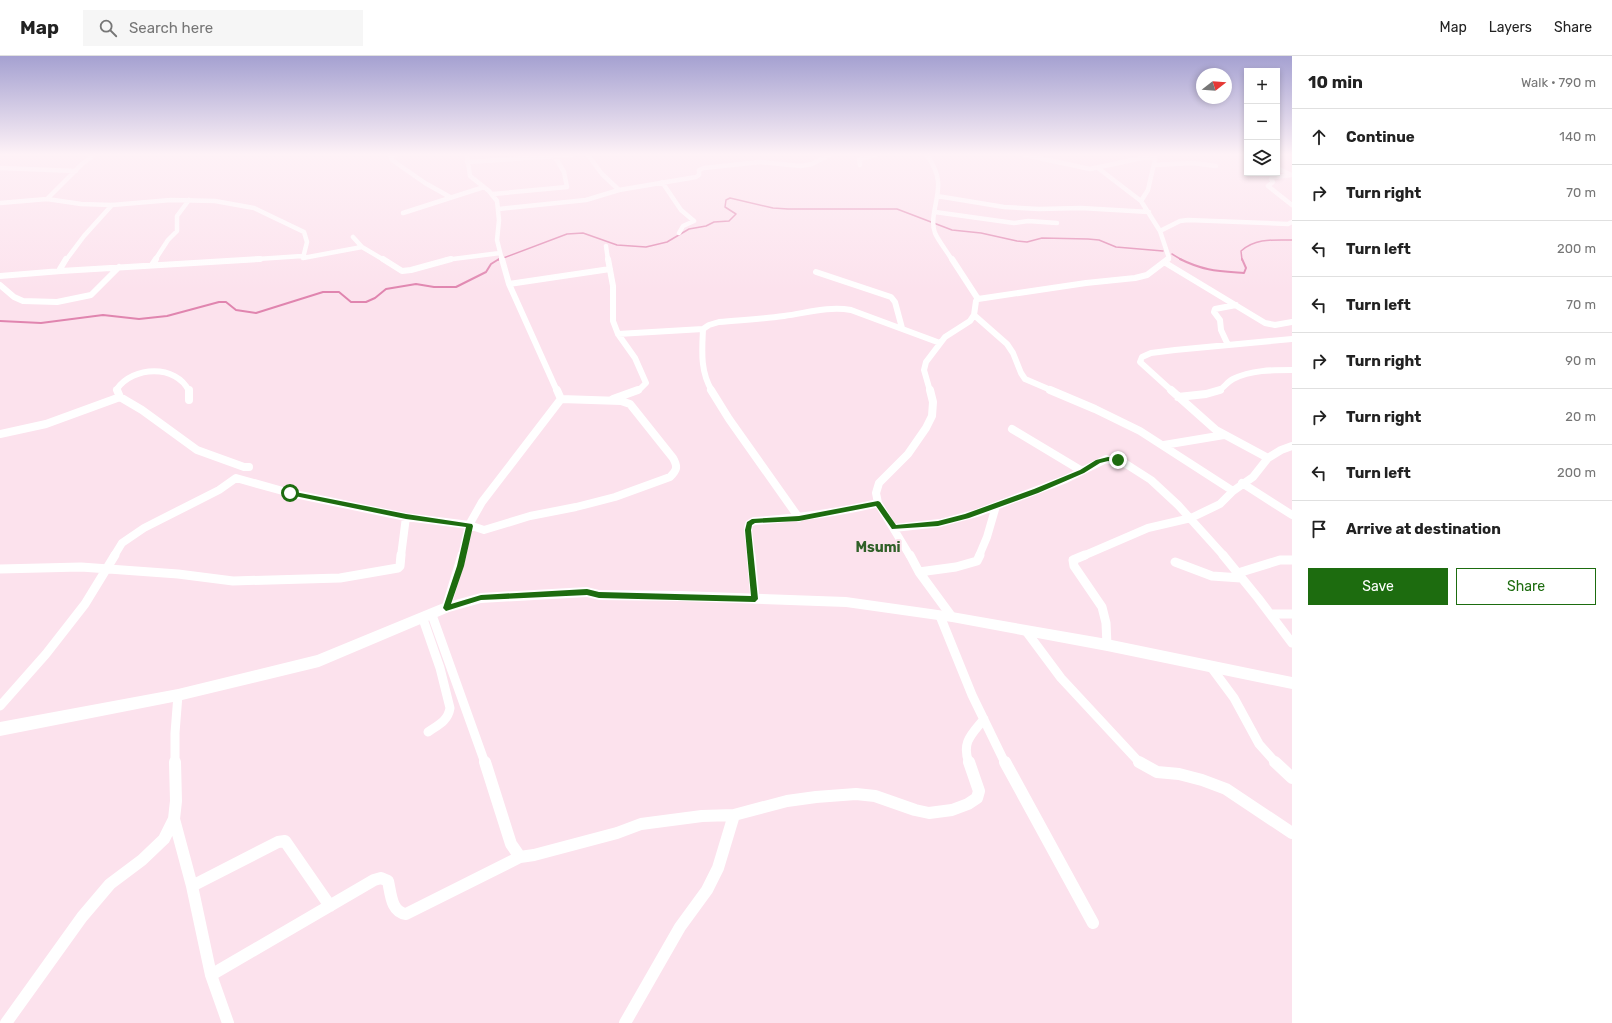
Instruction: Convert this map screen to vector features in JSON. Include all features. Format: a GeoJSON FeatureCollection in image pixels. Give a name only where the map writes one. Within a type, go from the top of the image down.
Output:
{"type":"FeatureCollection","features":[{"type":"Feature","properties":{"kind":"street"},"geometry":{"type":"LineString","coordinates":[[0,209],[2,203],[34,200]]}},
{"type":"Feature","properties":{"kind":"street"},"geometry":{"type":"LineString","coordinates":[[55,200],[81,204],[112,205],[187,200]]}},
{"type":"Feature","properties":{"kind":"street"},"geometry":{"type":"LineString","coordinates":[[152,266],[168,240],[177,231],[177,216],[189,200]]}},
{"type":"Feature","properties":{"kind":"street"},"geometry":{"type":"LineString","coordinates":[[191,200],[230,203],[254,208],[276,216],[304,232],[308,237],[308,244],[302,256]]}},
{"type":"Feature","properties":{"kind":"street"},"geometry":{"type":"LineString","coordinates":[[403,213],[441,200]]}},
{"type":"Feature","properties":{"kind":"street"},"geometry":{"type":"LineString","coordinates":[[495,200],[499,209],[497,240],[509,284],[561,398]]}},
{"type":"Feature","properties":{"kind":"street"},"geometry":{"type":"LineString","coordinates":[[499,209],[585,200]]}},
{"type":"Feature","properties":{"kind":"street"},"geometry":{"type":"LineString","coordinates":[[674,200],[681,210],[694,221],[683,226],[679,232]]}},
{"type":"Feature","properties":{"kind":"street"},"geometry":{"type":"LineString","coordinates":[[936,200],[933,223],[936,234],[978,299]]}},
{"type":"Feature","properties":{"kind":"street"},"geometry":{"type":"LineString","coordinates":[[962,200],[1004,207],[1039,209],[1082,208],[1149,212]]}},
{"type":"Feature","properties":{"kind":"street"},"geometry":{"type":"LineString","coordinates":[[978,299],[1086,283],[1135,278],[1147,275],[1169,258],[1160,230],[1141,201]]}},
{"type":"Feature","properties":{"kind":"street"},"geometry":{"type":"LineString","coordinates":[[61,271],[60,269],[69,254],[112,205]]}},
{"type":"Feature","properties":{"kind":"street"},"geometry":{"type":"LineString","coordinates":[[935,212],[1014,223],[1028,220],[1057,223]]}},
{"type":"Feature","properties":{"kind":"street"},"geometry":{"type":"LineString","coordinates":[[1160,230],[1183,220],[1288,224],[1292,222]]}},
{"type":"Feature","properties":{"kind":"street"},"geometry":{"type":"LineString","coordinates":[[353,237],[362,247],[366,248],[402,271],[411,270],[447,259],[500,253]]}},
{"type":"Feature","properties":{"kind":"street"},"geometry":{"type":"LineString","coordinates":[[606,246],[613,286],[613,321],[618,334],[635,358],[646,383],[640,389],[610,400]]}},
{"type":"Feature","properties":{"kind":"street"},"geometry":{"type":"LineString","coordinates":[[0,276],[302,256],[305,258],[362,247]]}},
{"type":"Feature","properties":{"kind":"street"},"geometry":{"type":"LineString","coordinates":[[1164,262],[1271,325],[1292,322]]}},
{"type":"Feature","properties":{"kind":"street"},"geometry":{"type":"LineString","coordinates":[[0,285],[14,297],[23,301],[57,302],[91,295],[119,267]]}},
{"type":"Feature","properties":{"kind":"street"},"geometry":{"type":"LineString","coordinates":[[509,284],[610,269]]}},
{"type":"Feature","properties":{"kind":"street"},"geometry":{"type":"LineString","coordinates":[[816,272],[891,297],[895,302],[902,328]]}},
{"type":"Feature","properties":{"kind":"street"},"geometry":{"type":"LineString","coordinates":[[978,299],[976,301],[974,315],[970,321],[945,337],[926,362],[924,370],[933,402],[932,416],[926,428],[908,454],[879,483],[876,493],[878,503],[946,616],[951,646],[984,719],[1031,813],[1093,922]]}},
{"type":"Feature","properties":{"kind":"street"},"geometry":{"type":"LineString","coordinates":[[1228,345],[1221,330],[1220,320],[1214,312],[1216,309],[1236,304]]}},
{"type":"Feature","properties":{"kind":"street"},"geometry":{"type":"LineString","coordinates":[[618,334],[703,329],[709,325],[719,322],[783,316],[829,308],[839,308],[851,310],[940,343]]}},
{"type":"Feature","properties":{"kind":"street"},"geometry":{"type":"LineString","coordinates":[[974,315],[1002,339],[1011,350],[1025,380],[1095,409],[1140,431],[1233,491]]}},
{"type":"Feature","properties":{"kind":"street"},"geometry":{"type":"LineString","coordinates":[[703,329],[702,366],[706,380],[729,419],[799,518]]}},
{"type":"Feature","properties":{"kind":"street"},"geometry":{"type":"LineString","coordinates":[[1268,458],[1224,435],[1208,424],[1140,362],[1142,357],[1175,350],[1292,339]]}},
{"type":"Feature","properties":{"kind":"street"},"geometry":{"type":"LineString","coordinates":[[1178,397],[1195,396],[1221,390],[1232,379],[1241,376],[1275,370],[1292,370]]}},
{"type":"Feature","properties":{"kind":"street"},"geometry":{"type":"LineString","coordinates":[[189,400],[189,390],[183,381],[165,372],[149,372],[130,376],[120,382],[117,389],[120,397],[142,410],[169,431],[198,450],[244,467],[249,467]]}},
{"type":"Feature","properties":{"kind":"street"},"geometry":{"type":"LineString","coordinates":[[0,434],[14,432],[59,419],[120,397]]}},
{"type":"Feature","properties":{"kind":"street"},"geometry":{"type":"LineString","coordinates":[[0,706],[46,654],[85,604],[122,543],[144,528],[219,490],[236,478],[290,493],[484,530],[530,516],[576,507],[615,496],[670,477],[676,471],[677,465],[630,404],[610,400],[561,398]]}},
{"type":"Feature","properties":{"kind":"street"},"geometry":{"type":"LineString","coordinates":[[446,608],[460,566],[469,526],[482,502],[561,398]]}},
{"type":"Feature","properties":{"kind":"street"},"geometry":{"type":"LineString","coordinates":[[1012,429],[1082,471]]}},
{"type":"Feature","properties":{"kind":"street"},"geometry":{"type":"LineString","coordinates":[[1164,446],[1224,435]]}},
{"type":"Feature","properties":{"kind":"street"},"geometry":{"type":"LineString","coordinates":[[1107,645],[1106,623],[1102,607],[1074,566],[1073,560],[1148,528],[1191,518],[1220,504],[1242,483],[1253,477],[1268,458],[1281,450],[1292,446]]}},
{"type":"Feature","properties":{"kind":"street"},"geometry":{"type":"LineString","coordinates":[[894,528],[945,522],[967,516],[1036,491],[1082,471],[1098,461],[1108,459],[1118,460],[1134,468],[1155,483],[1176,502],[1240,575],[1292,643]]}},
{"type":"Feature","properties":{"kind":"street"},"geometry":{"type":"LineString","coordinates":[[1242,483],[1292,515]]}},
{"type":"Feature","properties":{"kind":"street"},"geometry":{"type":"LineString","coordinates":[[755,599],[748,530],[749,524],[754,521],[799,518],[878,503]]}},
{"type":"Feature","properties":{"kind":"street"},"geometry":{"type":"LineString","coordinates":[[919,572],[945,570],[969,565],[977,561],[987,537],[996,506]]}},
{"type":"Feature","properties":{"kind":"street"},"geometry":{"type":"LineString","coordinates":[[0,569],[81,567],[178,574],[233,581],[340,578],[396,569],[400,566],[406,516]]}},
{"type":"Feature","properties":{"kind":"street"},"geometry":{"type":"LineString","coordinates":[[1175,562],[1212,576],[1240,575],[1280,560],[1292,560]]}},
{"type":"Feature","properties":{"kind":"street"},"geometry":{"type":"LineString","coordinates":[[0,729],[178,695],[319,661],[446,608],[481,598],[587,592],[599,595],[846,602],[946,616],[1107,645],[1292,683]]}},
{"type":"Feature","properties":{"kind":"street"},"geometry":{"type":"LineString","coordinates":[[1271,614],[1292,614]]}},
{"type":"Feature","properties":{"kind":"street"},"geometry":{"type":"LineString","coordinates":[[427,617],[450,708],[450,714],[445,720],[428,732]]}},
{"type":"Feature","properties":{"kind":"street"},"geometry":{"type":"LineString","coordinates":[[427,617],[484,760],[511,844],[520,857]]}},
{"type":"Feature","properties":{"kind":"street"},"geometry":{"type":"LineString","coordinates":[[1026,631],[1061,678],[1140,763],[1157,772],[1179,774],[1202,780],[1226,789],[1292,833]]}},
{"type":"Feature","properties":{"kind":"street"},"geometry":{"type":"LineString","coordinates":[[1211,667],[1234,698],[1259,744],[1292,778]]}},
{"type":"Feature","properties":{"kind":"street"},"geometry":{"type":"LineString","coordinates":[[6,1023],[82,917],[110,884],[142,860],[164,840],[174,818],[176,802],[175,733],[178,695]]}},
{"type":"Feature","properties":{"kind":"street"},"geometry":{"type":"LineString","coordinates":[[211,975],[374,880],[382,878],[388,881],[395,909],[400,913],[406,914],[520,857],[534,855],[617,834],[641,824],[702,816],[734,815],[787,801],[856,794],[875,796],[915,810],[929,813],[952,810],[968,804],[976,798],[979,792],[966,755],[968,739],[984,719]]}},
{"type":"Feature","properties":{"kind":"street"},"geometry":{"type":"LineString","coordinates":[[625,1023],[682,925],[702,900],[711,883],[719,864],[724,842],[734,815]]}},
{"type":"Feature","properties":{"kind":"street"},"geometry":{"type":"LineString","coordinates":[[174,818],[192,886],[211,975],[228,1023]]}},
{"type":"Feature","properties":{"kind":"street"},"geometry":{"type":"LineString","coordinates":[[192,886],[278,842],[285,841],[330,906]]}},
{"type":"Feature","properties":{"kind":"waterway"},"geometry":{"type":"LineString","coordinates":[[498,260],[567,234],[583,233],[617,245],[646,247],[667,242],[689,229],[706,226],[714,222],[729,221],[736,214],[725,207],[726,200]]}},
{"type":"Feature","properties":{"kind":"waterway"},"geometry":{"type":"LineString","coordinates":[[739,200],[773,208],[788,209],[897,209],[952,230],[981,233],[1017,241],[1027,242],[1042,238],[1088,239],[1099,240],[1116,247],[1163,251]]}},
{"type":"Feature","properties":{"kind":"waterway"},"geometry":{"type":"LineString","coordinates":[[1242,260],[1241,251],[1253,244],[1265,241],[1292,240]]}},
{"type":"Feature","properties":{"kind":"waterway"},"geometry":{"type":"LineString","coordinates":[[1172,254],[1181,260]]}},
{"type":"Feature","properties":{"kind":"waterway"},"geometry":{"type":"LineString","coordinates":[[0,321],[41,323],[103,315],[139,319],[167,316],[219,302],[226,302],[236,310],[256,313],[323,292],[339,292],[351,302],[366,302],[375,298],[386,289],[416,284],[434,287],[456,287],[486,272],[491,264],[499,259]]}},
{"type":"Feature","properties":{"kind":"waterway"},"geometry":{"type":"LineString","coordinates":[[1181,260],[1204,268],[1244,273],[1246,268],[1242,259]]}},
{"type":"Feature","properties":{"kind":"district","name":"Msumi"},"geometry":{"type":"Point","coordinates":[878,547]}},
{"type":"Feature","properties":{"kind":"route"},"geometry":{"type":"LineString","coordinates":[[290,493],[432,521],[469,526],[460,566],[446,608],[481,598],[587,592],[599,595],[755,599],[748,530],[749,524],[754,521],[799,518],[844,511],[878,503],[894,528],[938,523],[967,516],[1036,491],[1082,471],[1098,461],[1108,459],[1118,460]]}}]}
